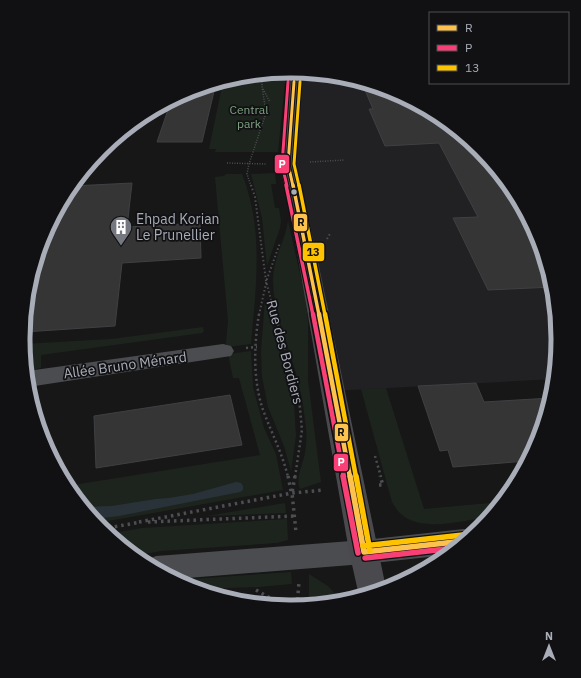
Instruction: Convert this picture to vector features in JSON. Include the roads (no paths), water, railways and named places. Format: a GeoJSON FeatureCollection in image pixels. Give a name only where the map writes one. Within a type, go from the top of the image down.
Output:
{"type":"FeatureCollection","features":[{"type":"Feature","properties":{"kind":"street"},"geometry":{"type":"LineString","coordinates":[[295,78],[289,169],[304,236],[371,587]]}},
{"type":"Feature","properties":{"kind":"street","name":"Allée Bruno Ménard"},"geometry":{"type":"LineString","coordinates":[[33,378],[223,351]]}},
{"type":"Feature","properties":{"kind":"street"},"geometry":{"type":"LineString","coordinates":[[165,568],[364,552],[454,542]]}},
{"type":"Feature","properties":{"kind":"place","name":"Ehpad Korian Le Prunellier"},"geometry":{"type":"Point","coordinates":[121,246]}},
{"type":"Feature","properties":{"kind":"park label","name":"Central park"},"geometry":{"type":"Point","coordinates":[249,117]}}]}
